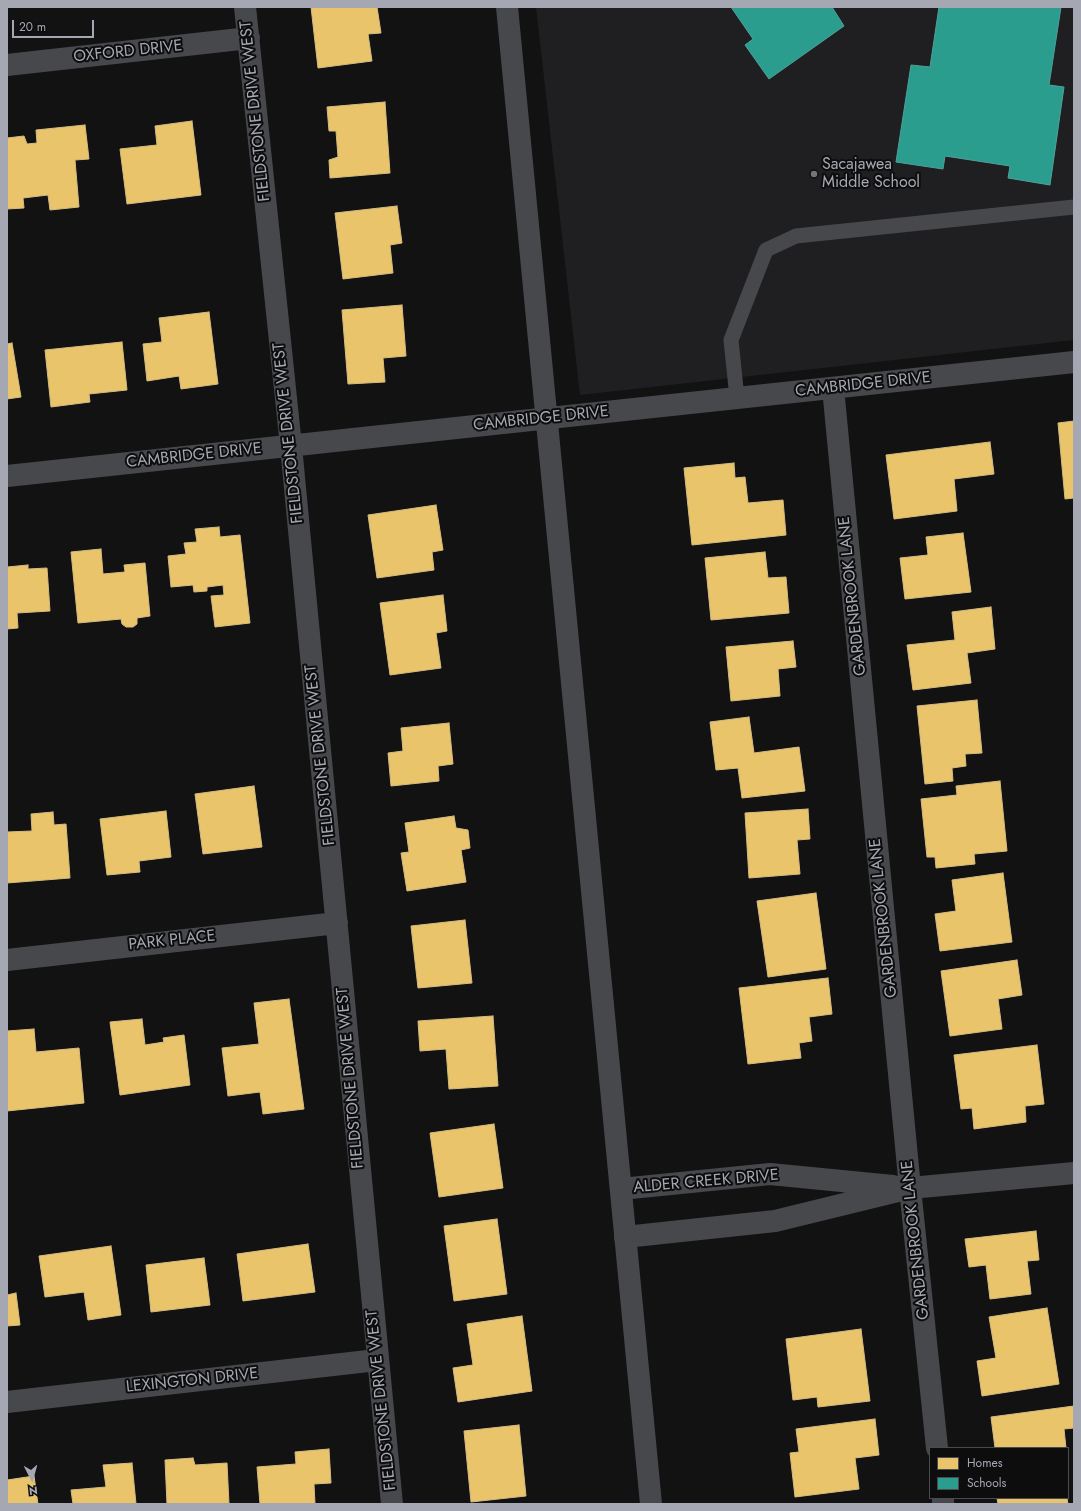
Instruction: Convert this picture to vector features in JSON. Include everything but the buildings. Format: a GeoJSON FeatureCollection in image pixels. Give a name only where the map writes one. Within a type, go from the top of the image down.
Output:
{"type":"FeatureCollection","features":[{"type":"Feature","properties":{"kind":"street","name":"FIELDSTONE DRIVE WEST"},"geometry":{"type":"LineString","coordinates":[[245,7],[291,446],[377,1360],[392,1504]]}},
{"type":"Feature","properties":{"kind":"street"},"geometry":{"type":"LineString","coordinates":[[507,7],[651,1504]]}},
{"type":"Feature","properties":{"kind":"street","name":"OXFORD DRIVE"},"geometry":{"type":"LineString","coordinates":[[7,65],[249,38]]}},
{"type":"Feature","properties":{"kind":"street","name":"CAMBRIDGE DRIVE"},"geometry":{"type":"LineString","coordinates":[[7,476],[1074,362]]}},
{"type":"Feature","properties":{"kind":"street","name":"GARDENBROOK LANE"},"geometry":{"type":"LineString","coordinates":[[833,388],[910,1188],[937,1447]]}},
{"type":"Feature","properties":{"kind":"street","name":"PARK PLACE"},"geometry":{"type":"LineString","coordinates":[[7,960],[337,923]]}},
{"type":"Feature","properties":{"kind":"street","name":"ALDER CREEK DRIVE"},"geometry":{"type":"LineString","coordinates":[[625,1237],[775,1221],[910,1188],[1074,1173]]}},
{"type":"Feature","properties":{"kind":"street","name":"ALDER CREEK DRIVE"},"geometry":{"type":"LineString","coordinates":[[621,1189],[770,1174],[910,1188]]}},
{"type":"Feature","properties":{"kind":"street","name":"LEXINGTON DRIVE"},"geometry":{"type":"LineString","coordinates":[[7,1402],[377,1360]]}},
{"type":"Feature","properties":{"kind":"lane"},"geometry":{"type":"LineString","coordinates":[[737,398],[731,340],[766,250],[796,236],[1074,207]]}},
{"type":"Feature","properties":{"kind":"shaded area","name":"Sacajawea Middle School"},"geometry":{"type":"Polygon","coordinates":[[[536,7],[1074,7],[1074,340],[580,395],[536,7]]]}},
{"type":"Feature","properties":{"kind":"place","name":"Sacajawea Middle School"},"geometry":{"type":"Point","coordinates":[814,174]}}]}
